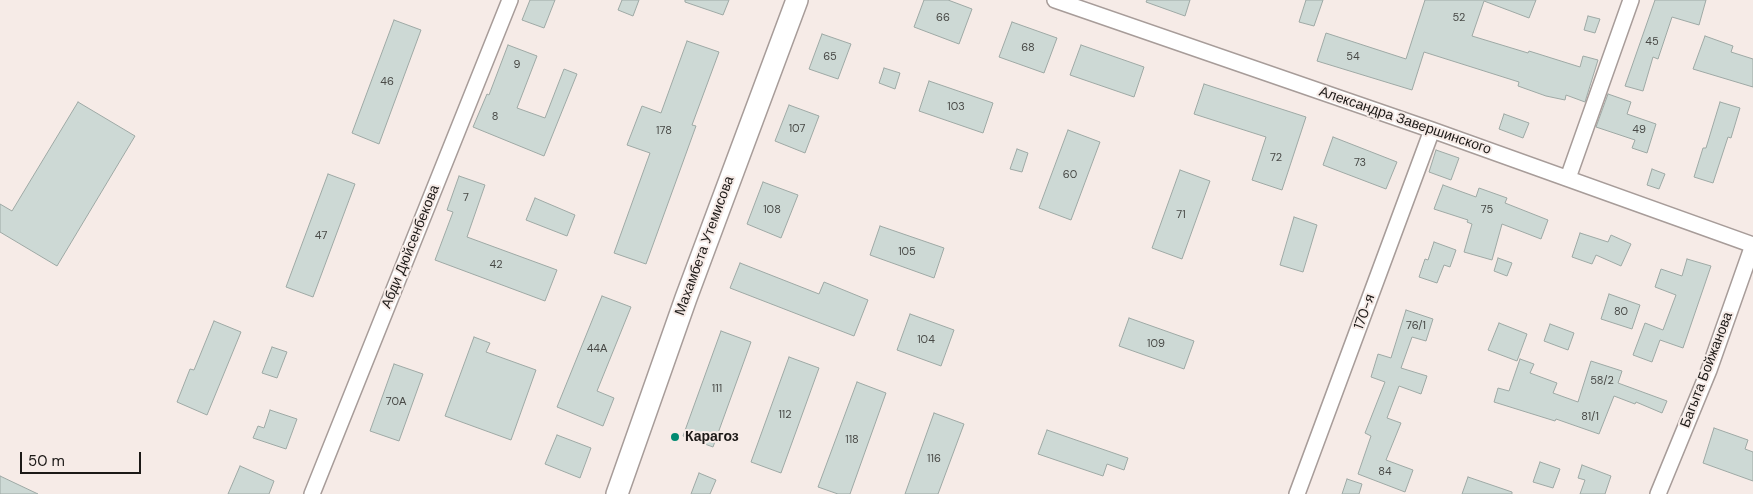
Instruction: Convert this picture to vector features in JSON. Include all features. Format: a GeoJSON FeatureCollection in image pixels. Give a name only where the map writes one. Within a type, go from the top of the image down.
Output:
{"type":"FeatureCollection","features":[{"type":"Feature","properties":{"kind":"street","name":"Абди Дюйсенбекова"},"geometry":{"type":"LineString","coordinates":[[312,494],[510,0]]}},
{"type":"Feature","properties":{"kind":"street","name":"Махамбета Утемисова"},"geometry":{"type":"LineString","coordinates":[[620,493],[686,298],[797,0]]}},
{"type":"Feature","properties":{"kind":"street","name":"Александра Завершинского"},"geometry":{"type":"LineString","coordinates":[[1055,0],[1432,130],[1753,245]]}},
{"type":"Feature","properties":{"kind":"street"},"geometry":{"type":"LineString","coordinates":[[1568,178],[1631,0]]}},
{"type":"Feature","properties":{"kind":"street","name":"170-я"},"geometry":{"type":"LineString","coordinates":[[1297,494],[1432,130]]}},
{"type":"Feature","properties":{"kind":"street","name":"Багыта Бойжанова"},"geometry":{"type":"LineString","coordinates":[[1664,492],[1753,245]]}},
{"type":"Feature","properties":{"kind":"building"},"geometry":{"type":"Polygon","coordinates":[[[530,0],[555,0],[544,28],[522,20],[530,0]]]}},
{"type":"Feature","properties":{"kind":"building"},"geometry":{"type":"Polygon","coordinates":[[[622,0],[639,0],[633,16],[618,10],[622,0]]]}},
{"type":"Feature","properties":{"kind":"building"},"geometry":{"type":"Polygon","coordinates":[[[685,0],[729,0],[723,15],[685,2],[685,0]]]}},
{"type":"Feature","properties":{"kind":"building"},"geometry":{"type":"Polygon","coordinates":[[[924,0],[948,0],[972,9],[959,44],[914,27],[924,0]]]}},
{"type":"Feature","properties":{"kind":"building"},"geometry":{"type":"Polygon","coordinates":[[[1147,0],[1190,0],[1185,16],[1146,2],[1147,0]]]}},
{"type":"Feature","properties":{"kind":"building"},"geometry":{"type":"Polygon","coordinates":[[[1306,0],[1323,0],[1314,26],[1299,22],[1306,0]]]}},
{"type":"Feature","properties":{"kind":"building"},"geometry":{"type":"Polygon","coordinates":[[[1425,0],[1536,0],[1529,18],[1484,1],[1472,36],[1580,67],[1583,56],[1598,60],[1585,102],[1566,95],[1565,100],[1546,96],[1518,86],[1519,82],[1424,52],[1412,90],[1317,61],[1326,33],[1406,59],[1425,0]]]}},
{"type":"Feature","properties":{"kind":"building"},"geometry":{"type":"Polygon","coordinates":[[[1655,0],[1706,0],[1699,25],[1672,17],[1658,59],[1653,57],[1643,91],[1625,86],[1655,0]]]}},
{"type":"Feature","properties":{"kind":"building"},"geometry":{"type":"Polygon","coordinates":[[[1588,16],[1600,19],[1595,33],[1584,30],[1588,16]]]}},
{"type":"Feature","properties":{"kind":"building"},"geometry":{"type":"Polygon","coordinates":[[[394,20],[421,30],[379,144],[352,133],[394,20]]]}},
{"type":"Feature","properties":{"kind":"building"},"geometry":{"type":"Polygon","coordinates":[[[1012,22],[1057,38],[1044,73],[999,57],[1012,22]]]}},
{"type":"Feature","properties":{"kind":"building"},"geometry":{"type":"Polygon","coordinates":[[[822,34],[851,44],[838,79],[809,69],[822,34]]]}},
{"type":"Feature","properties":{"kind":"building"},"geometry":{"type":"Polygon","coordinates":[[[1705,36],[1733,46],[1731,52],[1753,59],[1753,87],[1693,69],[1705,36]]]}},
{"type":"Feature","properties":{"kind":"building"},"geometry":{"type":"Polygon","coordinates":[[[687,41],[719,52],[692,125],[696,126],[646,264],[614,253],[650,153],[627,145],[642,106],[661,113],[687,41]]]}},
{"type":"Feature","properties":{"kind":"building"},"geometry":{"type":"Polygon","coordinates":[[[508,45],[537,56],[517,108],[545,118],[564,69],[577,74],[544,156],[473,127],[487,94],[489,95],[508,45]]]}},
{"type":"Feature","properties":{"kind":"building"},"geometry":{"type":"Polygon","coordinates":[[[1081,45],[1144,67],[1134,97],[1070,75],[1081,45]]]}},
{"type":"Feature","properties":{"kind":"building"},"geometry":{"type":"Polygon","coordinates":[[[884,68],[900,73],[895,89],[879,83],[884,68]]]}},
{"type":"Feature","properties":{"kind":"building"},"geometry":{"type":"Polygon","coordinates":[[[929,81],[993,103],[983,133],[919,111],[929,81]]]}},
{"type":"Feature","properties":{"kind":"building"},"geometry":{"type":"Polygon","coordinates":[[[1204,84],[1306,117],[1282,190],[1252,180],[1266,137],[1194,114],[1204,84]]]}},
{"type":"Feature","properties":{"kind":"building"},"geometry":{"type":"Polygon","coordinates":[[[1608,94],[1631,102],[1627,114],[1656,124],[1647,153],[1632,148],[1635,140],[1596,127],[1608,94]]]}},
{"type":"Feature","properties":{"kind":"building"},"geometry":{"type":"Polygon","coordinates":[[[78,102],[135,136],[57,266],[0,232],[0,204],[12,211],[78,102]]]}},
{"type":"Feature","properties":{"kind":"building"},"geometry":{"type":"Polygon","coordinates":[[[1720,102],[1740,108],[1731,138],[1728,137],[1713,183],[1694,177],[1703,148],[1706,148],[1720,102]]]}},
{"type":"Feature","properties":{"kind":"building"},"geometry":{"type":"Polygon","coordinates":[[[789,105],[819,116],[805,153],[775,141],[789,105]]]}},
{"type":"Feature","properties":{"kind":"building"},"geometry":{"type":"Polygon","coordinates":[[[1504,114],[1529,123],[1523,138],[1499,129],[1504,114]]]}},
{"type":"Feature","properties":{"kind":"building"},"geometry":{"type":"Polygon","coordinates":[[[1068,130],[1100,142],[1071,220],[1039,208],[1068,130]]]}},
{"type":"Feature","properties":{"kind":"building"},"geometry":{"type":"Polygon","coordinates":[[[1333,137],[1397,162],[1386,189],[1323,165],[1333,137]]]}},
{"type":"Feature","properties":{"kind":"building"},"geometry":{"type":"Polygon","coordinates":[[[1017,149],[1028,153],[1022,172],[1010,169],[1017,149]]]}},
{"type":"Feature","properties":{"kind":"building"},"geometry":{"type":"Polygon","coordinates":[[[1436,150],[1459,158],[1451,180],[1429,172],[1436,150]]]}},
{"type":"Feature","properties":{"kind":"building"},"geometry":{"type":"Polygon","coordinates":[[[1652,169],[1665,174],[1659,189],[1647,185],[1652,169]]]}},
{"type":"Feature","properties":{"kind":"building"},"geometry":{"type":"Polygon","coordinates":[[[1180,170],[1210,181],[1182,259],[1152,248],[1180,170]]]}},
{"type":"Feature","properties":{"kind":"building"},"geometry":{"type":"Polygon","coordinates":[[[328,174],[355,184],[313,297],[286,287],[328,174]]]}},
{"type":"Feature","properties":{"kind":"building"},"geometry":{"type":"Polygon","coordinates":[[[459,176],[485,185],[467,237],[557,270],[545,301],[435,260],[453,212],[447,210],[459,176]]]}},
{"type":"Feature","properties":{"kind":"building"},"geometry":{"type":"Polygon","coordinates":[[[763,182],[798,195],[781,238],[747,224],[763,182]]]}},
{"type":"Feature","properties":{"kind":"building"},"geometry":{"type":"Polygon","coordinates":[[[1443,185],[1476,197],[1479,188],[1507,198],[1505,203],[1548,220],[1541,239],[1502,224],[1492,260],[1464,252],[1472,224],[1467,222],[1468,220],[1434,209],[1443,185]]]}},
{"type":"Feature","properties":{"kind":"building"},"geometry":{"type":"Polygon","coordinates":[[[535,198],[575,215],[567,236],[526,220],[535,198]]]}},
{"type":"Feature","properties":{"kind":"building"},"geometry":{"type":"Polygon","coordinates":[[[1294,217],[1317,225],[1303,272],[1280,265],[1294,217]]]}},
{"type":"Feature","properties":{"kind":"building"},"geometry":{"type":"Polygon","coordinates":[[[880,226],[944,248],[934,278],[870,255],[880,226]]]}},
{"type":"Feature","properties":{"kind":"building"},"geometry":{"type":"Polygon","coordinates":[[[1580,233],[1608,242],[1611,235],[1631,244],[1621,266],[1596,255],[1592,264],[1572,257],[1580,233]]]}},
{"type":"Feature","properties":{"kind":"building"},"geometry":{"type":"Polygon","coordinates":[[[1434,242],[1456,250],[1450,267],[1444,265],[1437,283],[1419,277],[1425,259],[1428,260],[1434,242]]]}},
{"type":"Feature","properties":{"kind":"building"},"geometry":{"type":"Polygon","coordinates":[[[1498,258],[1512,263],[1507,276],[1494,271],[1498,258]]]}},
{"type":"Feature","properties":{"kind":"building"},"geometry":{"type":"Polygon","coordinates":[[[1687,259],[1711,266],[1683,348],[1660,340],[1652,362],[1633,355],[1645,323],[1663,330],[1676,295],[1655,287],[1661,269],[1682,276],[1687,259]]]}},
{"type":"Feature","properties":{"kind":"building"},"geometry":{"type":"Polygon","coordinates":[[[740,263],[819,294],[824,282],[868,300],[854,336],[730,288],[740,263]]]}},
{"type":"Feature","properties":{"kind":"building"},"geometry":{"type":"Polygon","coordinates":[[[1609,294],[1640,305],[1632,329],[1601,319],[1609,294]]]}},
{"type":"Feature","properties":{"kind":"building"},"geometry":{"type":"Polygon","coordinates":[[[602,296],[631,307],[597,391],[614,398],[603,426],[557,407],[602,296]]]}},
{"type":"Feature","properties":{"kind":"building"},"geometry":{"type":"Polygon","coordinates":[[[1406,310],[1433,319],[1426,341],[1412,337],[1401,368],[1427,376],[1421,394],[1399,386],[1387,418],[1401,423],[1386,460],[1413,470],[1405,492],[1358,474],[1371,436],[1365,433],[1385,382],[1371,377],[1378,354],[1391,358],[1406,310]]]}},
{"type":"Feature","properties":{"kind":"building"},"geometry":{"type":"Polygon","coordinates":[[[910,314],[954,330],[941,366],[897,350],[910,314]]]}},
{"type":"Feature","properties":{"kind":"building"},"geometry":{"type":"Polygon","coordinates":[[[1129,318],[1194,341],[1184,369],[1119,346],[1129,318]]]}},
{"type":"Feature","properties":{"kind":"building"},"geometry":{"type":"Polygon","coordinates":[[[214,321],[241,332],[207,415],[177,402],[190,369],[194,370],[214,321]]]}},
{"type":"Feature","properties":{"kind":"building"},"geometry":{"type":"Polygon","coordinates":[[[1499,323],[1527,334],[1517,361],[1488,350],[1499,323]]]}},
{"type":"Feature","properties":{"kind":"building"},"geometry":{"type":"Polygon","coordinates":[[[1550,324],[1574,333],[1568,350],[1544,341],[1550,324]]]}},
{"type":"Feature","properties":{"kind":"building"},"geometry":{"type":"Polygon","coordinates":[[[721,331],[751,342],[713,447],[683,436],[721,331]]]}},
{"type":"Feature","properties":{"kind":"building"},"geometry":{"type":"Polygon","coordinates":[[[474,337],[490,343],[486,352],[536,370],[511,440],[445,416],[474,337]]]}},
{"type":"Feature","properties":{"kind":"building"},"geometry":{"type":"Polygon","coordinates":[[[272,347],[287,352],[277,378],[262,373],[272,347]]]}},
{"type":"Feature","properties":{"kind":"building"},"geometry":{"type":"Polygon","coordinates":[[[789,357],[819,368],[781,473],[751,462],[789,357]]]}},
{"type":"Feature","properties":{"kind":"building"},"geometry":{"type":"Polygon","coordinates":[[[1520,359],[1534,364],[1530,373],[1557,383],[1553,393],[1578,402],[1591,361],[1622,371],[1618,383],[1667,401],[1662,413],[1636,402],[1635,404],[1614,396],[1599,434],[1556,419],[1555,421],[1494,402],[1498,388],[1509,391],[1520,359]]]}},
{"type":"Feature","properties":{"kind":"building"},"geometry":{"type":"Polygon","coordinates":[[[394,364],[423,374],[399,441],[370,431],[394,364]]]}},
{"type":"Feature","properties":{"kind":"building"},"geometry":{"type":"Polygon","coordinates":[[[857,382],[886,393],[850,494],[838,494],[818,487],[857,382]]]}},
{"type":"Feature","properties":{"kind":"building"},"geometry":{"type":"Polygon","coordinates":[[[270,410],[297,419],[286,449],[253,438],[258,426],[264,428],[270,410]]]}},
{"type":"Feature","properties":{"kind":"building"},"geometry":{"type":"Polygon","coordinates":[[[934,413],[964,424],[938,494],[905,494],[934,413]]]}},
{"type":"Feature","properties":{"kind":"building"},"geometry":{"type":"Polygon","coordinates":[[[1714,428],[1748,440],[1745,449],[1753,452],[1753,481],[1703,463],[1714,428]]]}},
{"type":"Feature","properties":{"kind":"building"},"geometry":{"type":"Polygon","coordinates":[[[1047,430],[1128,458],[1124,470],[1107,464],[1103,476],[1038,454],[1047,430]]]}},
{"type":"Feature","properties":{"kind":"building"},"geometry":{"type":"Polygon","coordinates":[[[557,435],[591,448],[580,478],[545,464],[557,435]]]}},
{"type":"Feature","properties":{"kind":"building"},"geometry":{"type":"Polygon","coordinates":[[[1540,462],[1560,469],[1553,488],[1533,482],[1540,462]]]}},
{"type":"Feature","properties":{"kind":"building"},"geometry":{"type":"Polygon","coordinates":[[[1582,465],[1611,476],[1605,494],[1580,494],[1585,480],[1578,478],[1582,465]]]}},
{"type":"Feature","properties":{"kind":"building"},"geometry":{"type":"Polygon","coordinates":[[[240,466],[274,481],[269,494],[228,494],[240,466]]]}},
{"type":"Feature","properties":{"kind":"building"},"geometry":{"type":"Polygon","coordinates":[[[699,473],[716,480],[710,494],[691,494],[699,473]]]}},
{"type":"Feature","properties":{"kind":"building"},"geometry":{"type":"Polygon","coordinates":[[[0,476],[38,494],[0,494],[0,476]]]}},
{"type":"Feature","properties":{"kind":"building"},"geometry":{"type":"Polygon","coordinates":[[[1468,477],[1512,492],[1512,494],[1462,494],[1468,477]]]}},
{"type":"Feature","properties":{"kind":"building"},"geometry":{"type":"Polygon","coordinates":[[[1347,479],[1362,484],[1359,494],[1342,494],[1347,479]]]}},
{"type":"Feature","properties":{"kind":"place","name":"Карагоз"},"geometry":{"type":"Point","coordinates":[675,437]}}]}
